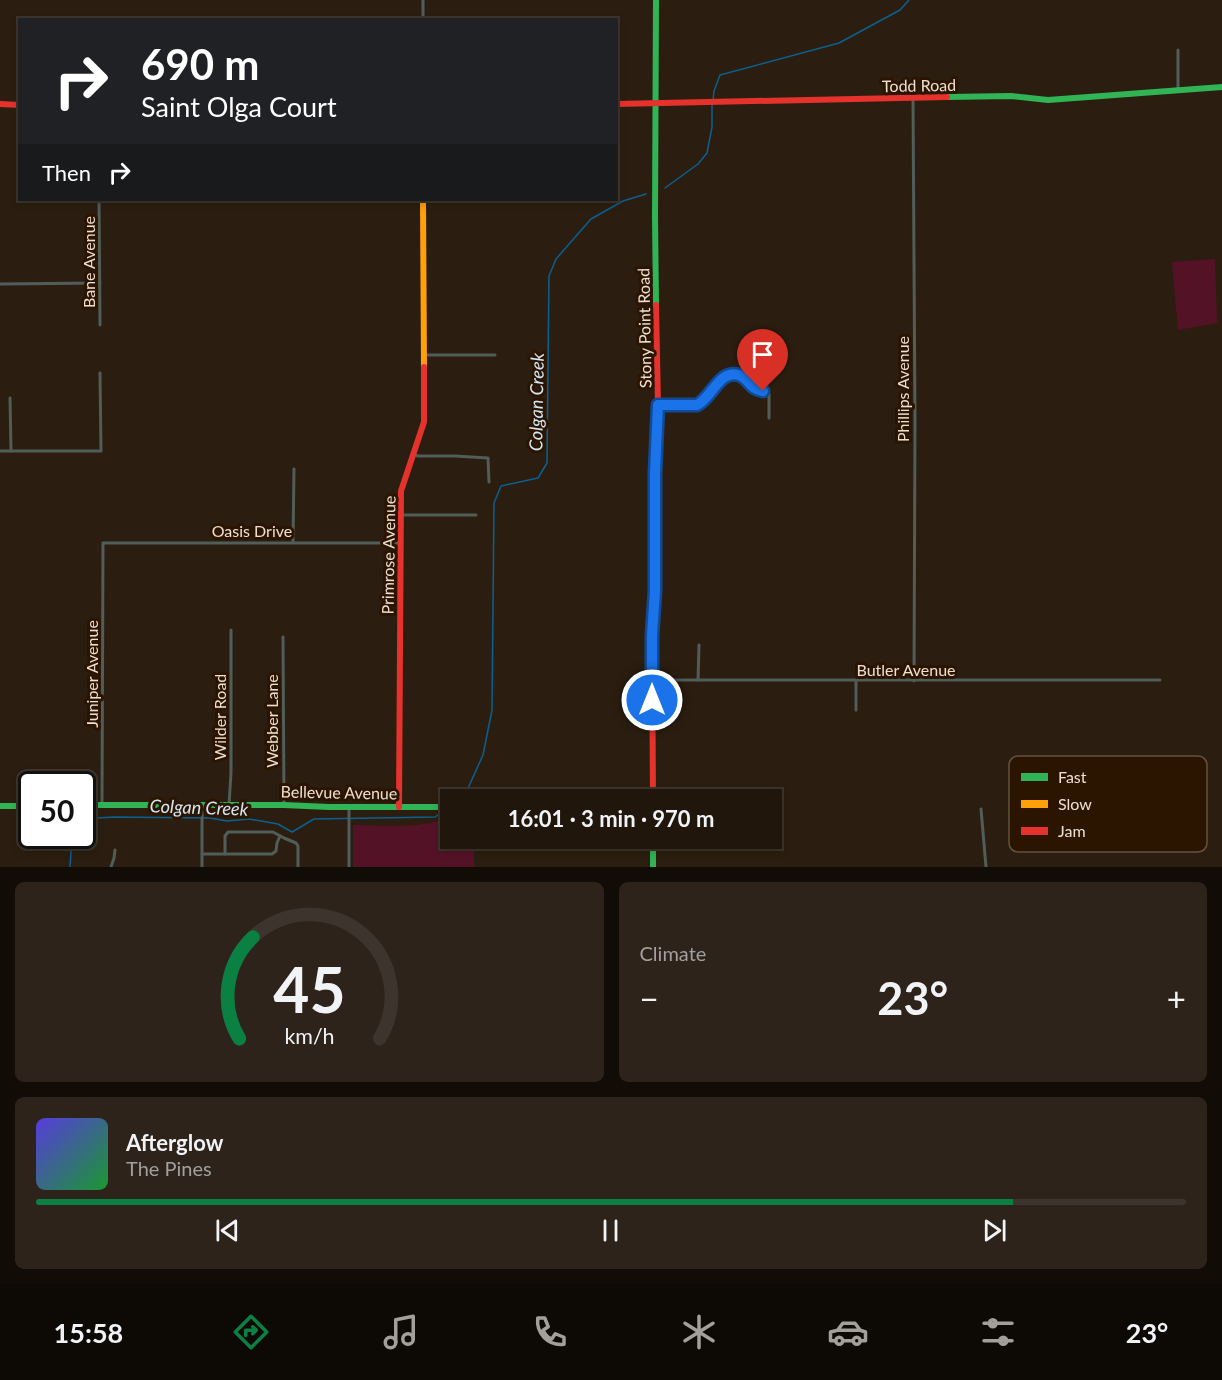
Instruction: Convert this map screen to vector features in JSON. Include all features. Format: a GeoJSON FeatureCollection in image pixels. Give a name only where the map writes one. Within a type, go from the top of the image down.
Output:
{"type":"FeatureCollection","features":[{"type":"Feature","properties":{"kind":"main road","name":"Stony Point Road"},"geometry":{"type":"LineString","coordinates":[[653,789],[652,635],[655,591],[655,473],[658,405],[656,0]]}},
{"type":"Feature","properties":{"kind":"main road","name":"Todd Road"},"geometry":{"type":"LineString","coordinates":[[618,104],[1011,96],[1048,100],[1222,87]]}},
{"type":"Feature","properties":{"kind":"main road"},"geometry":{"type":"LineString","coordinates":[[0,104],[18,105]]}},
{"type":"Feature","properties":{"kind":"main road","name":"Primrose Avenue"},"geometry":{"type":"LineString","coordinates":[[399,807],[401,491],[424,422],[423,201]]}},
{"type":"Feature","properties":{"kind":"main road","name":"Bellevue Avenue"},"geometry":{"type":"LineString","coordinates":[[96,805],[284,805],[349,811],[399,807],[440,807]]}},
{"type":"Feature","properties":{"kind":"main road"},"geometry":{"type":"LineString","coordinates":[[0,806],[18,806]]}},
{"type":"Feature","properties":{"kind":"main road"},"geometry":{"type":"LineString","coordinates":[[653,849],[653,867]]}},
{"type":"Feature","properties":{"kind":"street"},"geometry":{"type":"LineString","coordinates":[[423,0],[423,18]]}},
{"type":"Feature","properties":{"kind":"street"},"geometry":{"type":"LineString","coordinates":[[1178,50],[1178,91]]}},
{"type":"Feature","properties":{"kind":"street","name":"Phillips Avenue"},"geometry":{"type":"LineString","coordinates":[[913,98],[914,681]]}},
{"type":"Feature","properties":{"kind":"street","name":"Bane Avenue"},"geometry":{"type":"LineString","coordinates":[[99,201],[100,325]]}},
{"type":"Feature","properties":{"kind":"street"},"geometry":{"type":"LineString","coordinates":[[0,284],[100,283]]}},
{"type":"Feature","properties":{"kind":"street"},"geometry":{"type":"LineString","coordinates":[[424,355],[495,355]]}},
{"type":"Feature","properties":{"kind":"street"},"geometry":{"type":"LineString","coordinates":[[0,451],[101,452],[100,373]]}},
{"type":"Feature","properties":{"kind":"street"},"geometry":{"type":"LineString","coordinates":[[658,405],[697,405],[723,378],[728,375],[738,375],[754,388],[769,394],[769,418]]}},
{"type":"Feature","properties":{"kind":"street"},"geometry":{"type":"LineString","coordinates":[[10,398],[10,451]]}},
{"type":"Feature","properties":{"kind":"street"},"geometry":{"type":"LineString","coordinates":[[413,454],[488,458],[489,482]]}},
{"type":"Feature","properties":{"kind":"street"},"geometry":{"type":"LineString","coordinates":[[293,542],[294,469]]}},
{"type":"Feature","properties":{"kind":"street"},"geometry":{"type":"LineString","coordinates":[[401,515],[476,515]]}},
{"type":"Feature","properties":{"kind":"street","name":"Oasis Drive"},"geometry":{"type":"LineString","coordinates":[[103,543],[400,543]]}},
{"type":"Feature","properties":{"kind":"street","name":"Juniper Avenue"},"geometry":{"type":"LineString","coordinates":[[102,805],[103,543]]}},
{"type":"Feature","properties":{"kind":"street","name":"Wilder Road"},"geometry":{"type":"LineString","coordinates":[[229,805],[231,630]]}},
{"type":"Feature","properties":{"kind":"street","name":"Webber Lane"},"geometry":{"type":"LineString","coordinates":[[282,637],[284,805]]}},
{"type":"Feature","properties":{"kind":"street"},"geometry":{"type":"LineString","coordinates":[[698,680],[699,645]]}},
{"type":"Feature","properties":{"kind":"street","name":"Butler Avenue"},"geometry":{"type":"LineString","coordinates":[[652,680],[1160,680]]}},
{"type":"Feature","properties":{"kind":"street"},"geometry":{"type":"LineString","coordinates":[[856,681],[856,711]]}},
{"type":"Feature","properties":{"kind":"street"},"geometry":{"type":"LineString","coordinates":[[202,805],[202,867]]}},
{"type":"Feature","properties":{"kind":"street"},"geometry":{"type":"LineString","coordinates":[[981,809],[986,867]]}},
{"type":"Feature","properties":{"kind":"street"},"geometry":{"type":"LineString","coordinates":[[349,811],[349,867]]}},
{"type":"Feature","properties":{"kind":"street"},"geometry":{"type":"LineString","coordinates":[[225,854],[225,836],[228,832],[269,831],[296,843],[298,867]]}},
{"type":"Feature","properties":{"kind":"street"},"geometry":{"type":"LineString","coordinates":[[202,854],[272,854],[276,851],[280,836]]}},
{"type":"Feature","properties":{"kind":"street"},"geometry":{"type":"LineString","coordinates":[[111,867],[115,850]]}},
{"type":"Feature","properties":{"kind":"shaded area"},"geometry":{"type":"Polygon","coordinates":[[[1215,259],[1217,323],[1178,330],[1172,262],[1215,259]]]}},
{"type":"Feature","properties":{"kind":"shaded area"},"geometry":{"type":"Polygon","coordinates":[[[440,820],[440,849],[474,849],[474,867],[353,867],[353,825],[389,826],[440,820]]]}},
{"type":"Feature","properties":{"kind":"waterway","name":"Colgan Creek"},"geometry":{"type":"LineString","coordinates":[[713,100],[720,75],[839,43],[900,10],[909,0]]}},
{"type":"Feature","properties":{"kind":"waterway","name":"Colgan Creek"},"geometry":{"type":"LineString","coordinates":[[665,188],[698,164],[707,153],[712,127],[712,105]]}},
{"type":"Feature","properties":{"kind":"waterway","name":"Colgan Creek"},"geometry":{"type":"LineString","coordinates":[[468,789],[483,755],[492,710],[494,503],[501,486],[538,478],[547,463],[549,276],[556,259],[591,219],[623,201],[646,194]]}},
{"type":"Feature","properties":{"kind":"waterway","name":"Colgan Creek"},"geometry":{"type":"LineString","coordinates":[[96,818],[210,818],[227,821],[249,819],[278,824],[292,832],[314,819],[435,817],[440,813]]}},
{"type":"Feature","properties":{"kind":"waterway","name":"Colgan Creek"},"geometry":{"type":"LineString","coordinates":[[70,867],[71,849]]}},
{"type":"Feature","properties":{"kind":"traffic: fast"},"geometry":{"type":"LineString","coordinates":[[656,0],[656,305]]}},
{"type":"Feature","properties":{"kind":"traffic: fast"},"geometry":{"type":"LineString","coordinates":[[947,97],[1011,96],[1048,100],[1222,87]]}},
{"type":"Feature","properties":{"kind":"traffic: fast"},"geometry":{"type":"LineString","coordinates":[[96,805],[440,807]]}},
{"type":"Feature","properties":{"kind":"traffic: fast"},"geometry":{"type":"LineString","coordinates":[[0,806],[18,806]]}},
{"type":"Feature","properties":{"kind":"traffic: fast"},"geometry":{"type":"LineString","coordinates":[[653,849],[653,867]]}},
{"type":"Feature","properties":{"kind":"traffic: slow"},"geometry":{"type":"LineString","coordinates":[[423,201],[424,367]]}},
{"type":"Feature","properties":{"kind":"traffic: jam"},"geometry":{"type":"LineString","coordinates":[[618,104],[947,97]]}},
{"type":"Feature","properties":{"kind":"traffic: jam"},"geometry":{"type":"LineString","coordinates":[[0,104],[18,105]]}},
{"type":"Feature","properties":{"kind":"traffic: jam"},"geometry":{"type":"LineString","coordinates":[[653,789],[652,635],[655,591],[655,473],[658,405],[656,305]]}},
{"type":"Feature","properties":{"kind":"traffic: jam"},"geometry":{"type":"LineString","coordinates":[[399,807],[401,491],[424,422],[424,367]]}},
{"type":"Feature","properties":{"kind":"route"},"geometry":{"type":"LineString","coordinates":[[652,700],[655,591],[654,508],[658,405],[697,405],[723,378],[733,374],[742,376],[753,387],[763,391]]}}]}
